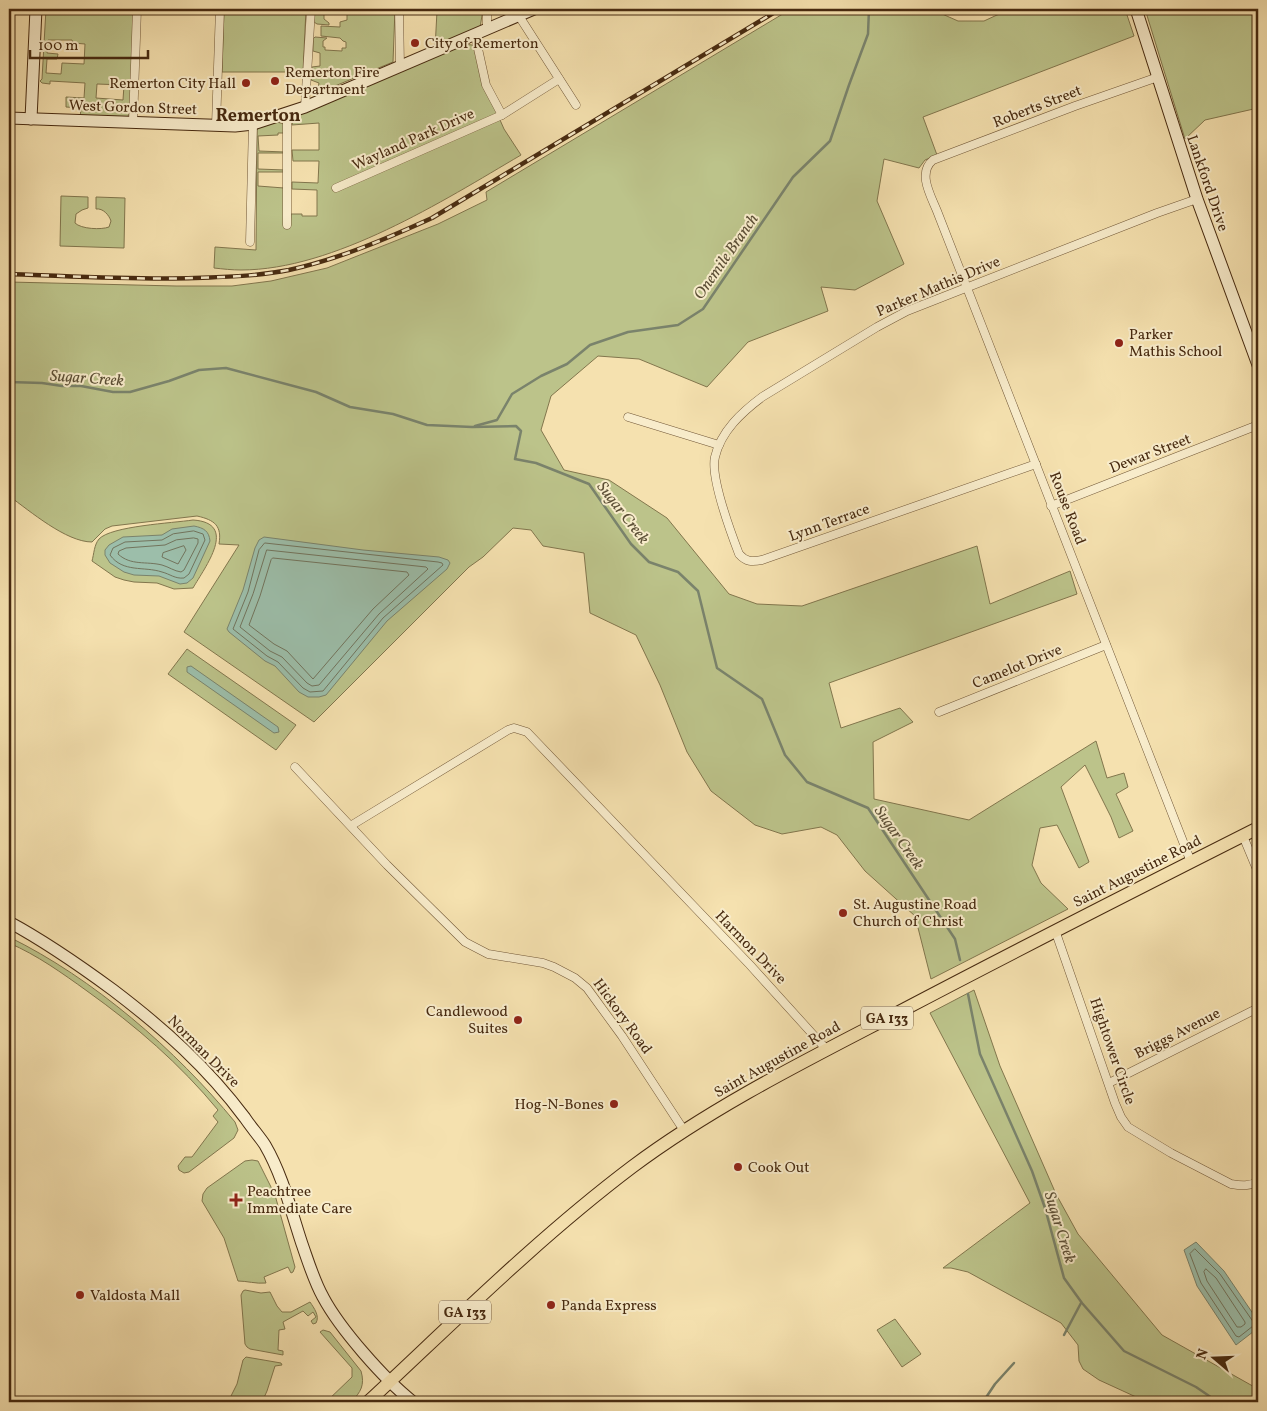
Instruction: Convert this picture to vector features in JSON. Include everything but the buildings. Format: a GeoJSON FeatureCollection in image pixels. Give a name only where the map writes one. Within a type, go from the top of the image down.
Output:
{"type":"FeatureCollection","features":[{"type":"Feature","properties":{"kind":"main road","name":"Saint Augustine Road"},"geometry":{"type":"LineString","coordinates":[[368,1402],[511,1268],[575,1213],[633,1166],[719,1110],[827,1050],[1055,930],[1258,828]]}},
{"type":"Feature","properties":{"kind":"street"},"geometry":{"type":"LineString","coordinates":[[31,119],[36,9]]}},
{"type":"Feature","properties":{"kind":"street"},"geometry":{"type":"LineString","coordinates":[[133,122],[137,9]]}},
{"type":"Feature","properties":{"kind":"street"},"geometry":{"type":"LineString","coordinates":[[216,125],[220,9]]}},
{"type":"Feature","properties":{"kind":"street"},"geometry":{"type":"LineString","coordinates":[[305,107],[311,9]]}},
{"type":"Feature","properties":{"kind":"street"},"geometry":{"type":"LineString","coordinates":[[399,9],[400,67]]}},
{"type":"Feature","properties":{"kind":"street"},"geometry":{"type":"LineString","coordinates":[[487,9],[487,29]]}},
{"type":"Feature","properties":{"kind":"street","name":"West Gordon Street"},"geometry":{"type":"LineString","coordinates":[[9,118],[235,126],[253,124],[305,107],[534,9]]}},
{"type":"Feature","properties":{"kind":"street","name":"Lankford Drive"},"geometry":{"type":"LineString","coordinates":[[1136,9],[1197,199],[1258,365]]}},
{"type":"Feature","properties":{"kind":"street"},"geometry":{"type":"LineString","coordinates":[[519,16],[576,105]]}},
{"type":"Feature","properties":{"kind":"street"},"geometry":{"type":"LineString","coordinates":[[475,35],[486,85],[502,115]]}},
{"type":"Feature","properties":{"kind":"street","name":"Roberts Street"},"geometry":{"type":"LineString","coordinates":[[928,164],[932,160],[1158,77]]}},
{"type":"Feature","properties":{"kind":"street","name":"Wayland Park Drive"},"geometry":{"type":"LineString","coordinates":[[336,188],[502,115],[559,79]]}},
{"type":"Feature","properties":{"kind":"street"},"geometry":{"type":"LineString","coordinates":[[287,114],[287,226]]}},
{"type":"Feature","properties":{"kind":"street"},"geometry":{"type":"LineString","coordinates":[[250,242],[253,124]]}},
{"type":"Feature","properties":{"kind":"street","name":"Rouse Road"},"geometry":{"type":"LineString","coordinates":[[928,164],[925,170],[926,182],[1191,862]]}},
{"type":"Feature","properties":{"kind":"street","name":"Parker Mathis Drive"},"geometry":{"type":"LineString","coordinates":[[719,445],[732,424],[745,410],[762,397],[877,327],[907,311],[1197,199]]}},
{"type":"Feature","properties":{"kind":"street"},"geometry":{"type":"LineString","coordinates":[[628,417],[719,445]]}},
{"type":"Feature","properties":{"kind":"street","name":"Dewar Street"},"geometry":{"type":"LineString","coordinates":[[1051,506],[1258,426]]}},
{"type":"Feature","properties":{"kind":"street","name":"Lynn Terrace"},"geometry":{"type":"LineString","coordinates":[[719,445],[715,458],[715,470],[721,498],[739,554],[744,560],[754,562],[1036,464]]}},
{"type":"Feature","properties":{"kind":"street","name":"Camelot Drive"},"geometry":{"type":"LineString","coordinates":[[939,712],[1106,645]]}},
{"type":"Feature","properties":{"kind":"street","name":"Harmon Drive"},"geometry":{"type":"LineString","coordinates":[[352,825],[508,730],[514,728],[527,732],[750,965],[827,1050]]}},
{"type":"Feature","properties":{"kind":"street","name":"Hickory Road"},"geometry":{"type":"LineString","coordinates":[[296,767],[388,865],[465,942],[488,954],[543,963],[554,967],[570,975],[587,988],[622,1036],[685,1132]]}},
{"type":"Feature","properties":{"kind":"street"},"geometry":{"type":"LineString","coordinates":[[1243,836],[1258,872]]}},
{"type":"Feature","properties":{"kind":"street","name":"Norman Drive"},"geometry":{"type":"LineString","coordinates":[[9,922],[70,958],[150,1018],[206,1069],[228,1095],[265,1145],[282,1182],[322,1297],[344,1328],[391,1381],[413,1402]]}},
{"type":"Feature","properties":{"kind":"street","name":"Hightower Circle"},"geometry":{"type":"LineString","coordinates":[[1055,930],[1121,1117],[1128,1127],[1187,1162],[1231,1184],[1241,1186],[1258,1182]]}},
{"type":"Feature","properties":{"kind":"street","name":"Briggs Avenue"},"geometry":{"type":"LineString","coordinates":[[1109,1083],[1258,1008]]}},
{"type":"Feature","properties":{"kind":"green space"},"geometry":{"type":"Polygon","coordinates":[[[46,9],[134,9],[130,112],[127,118],[80,118],[81,108],[66,107],[66,97],[84,98],[85,83],[50,81],[50,84],[42,83],[40,81],[42,79],[46,9]],[[48,40],[47,53],[58,54],[57,59],[47,59],[46,73],[61,74],[62,63],[84,64],[85,44],[73,43],[72,40],[48,40]],[[97,84],[96,98],[123,100],[124,85],[97,84]]]}},
{"type":"Feature","properties":{"kind":"green space"},"geometry":{"type":"Polygon","coordinates":[[[224,9],[306,9],[303,72],[222,72],[224,9]]]}},
{"type":"Feature","properties":{"kind":"green space"},"geometry":{"type":"Polygon","coordinates":[[[315,9],[395,9],[393,62],[313,93],[311,89],[318,88],[319,83],[311,80],[312,67],[320,66],[320,53],[313,51],[313,39],[315,37],[327,38],[323,41],[325,50],[342,51],[342,48],[346,48],[346,42],[340,38],[321,36],[321,26],[340,27],[340,22],[347,20],[347,13],[344,13],[344,11],[327,10],[324,13],[324,19],[329,25],[317,24],[314,22],[315,9]]]}},
{"type":"Feature","properties":{"kind":"green space"},"geometry":{"type":"Polygon","coordinates":[[[402,9],[483,9],[480,28],[435,49],[437,11],[402,9]]]}},
{"type":"Feature","properties":{"kind":"green space"},"geometry":{"type":"Polygon","coordinates":[[[791,9],[931,9],[958,21],[984,21],[1010,9],[1125,9],[1134,36],[923,117],[937,155],[925,160],[919,168],[884,159],[877,201],[904,264],[855,290],[821,287],[828,311],[748,342],[707,387],[639,359],[598,356],[551,396],[541,430],[564,470],[609,480],[667,518],[729,594],[757,604],[802,606],[977,546],[990,604],[1070,571],[1077,594],[829,683],[841,728],[900,708],[913,722],[873,742],[874,799],[969,820],[1096,741],[1107,778],[1124,773],[1128,787],[1116,794],[1133,831],[1119,838],[1111,817],[1085,765],[1061,787],[1089,862],[1079,868],[1057,825],[1040,828],[1032,865],[1041,883],[1068,909],[931,979],[915,916],[865,871],[837,835],[821,827],[782,834],[755,825],[711,791],[687,752],[660,685],[636,635],[590,613],[584,553],[543,546],[531,530],[513,528],[483,557],[469,567],[314,722],[184,632],[239,545],[219,544],[218,528],[213,522],[197,516],[112,526],[105,529],[92,542],[82,541],[60,531],[9,496],[9,282],[232,286],[271,281],[327,268],[438,224],[487,200],[486,192],[791,9]]]}},
{"type":"Feature","properties":{"kind":"green space"},"geometry":{"type":"Polygon","coordinates":[[[1145,9],[1258,9],[1258,108],[1205,120],[1185,139],[1145,9]]]}},
{"type":"Feature","properties":{"kind":"green space"},"geometry":{"type":"Polygon","coordinates":[[[464,44],[472,45],[476,48],[489,95],[504,129],[521,155],[423,212],[350,246],[277,267],[241,270],[214,268],[215,247],[256,250],[257,130],[259,127],[277,122],[284,124],[285,133],[258,136],[259,151],[285,153],[258,153],[258,169],[285,170],[285,172],[258,172],[258,186],[284,188],[284,228],[290,228],[291,214],[317,216],[317,190],[292,189],[292,182],[318,183],[319,161],[293,161],[292,150],[319,150],[319,123],[292,125],[294,116],[464,44]]]}},
{"type":"Feature","properties":{"kind":"green space"},"geometry":{"type":"Polygon","coordinates":[[[61,196],[88,197],[88,208],[76,214],[75,223],[82,227],[96,229],[109,227],[111,221],[105,212],[96,209],[96,197],[125,198],[124,248],[60,246],[61,196]]]}},
{"type":"Feature","properties":{"kind":"green space"},"geometry":{"type":"Polygon","coordinates":[[[193,520],[207,523],[214,529],[216,537],[215,547],[205,569],[193,588],[174,589],[157,583],[124,580],[115,577],[92,561],[97,541],[106,535],[129,528],[193,520]]]}},
{"type":"Feature","properties":{"kind":"green space"},"geometry":{"type":"Polygon","coordinates":[[[187,649],[296,725],[276,750],[168,674],[187,649]]]}},
{"type":"Feature","properties":{"kind":"green space"},"geometry":{"type":"Polygon","coordinates":[[[9,937],[71,973],[102,995],[160,1043],[187,1068],[235,1122],[238,1130],[234,1138],[189,1172],[184,1173],[179,1170],[178,1166],[185,1157],[192,1157],[218,1122],[213,1116],[218,1110],[173,1061],[140,1032],[59,971],[9,943],[9,937]]]}},
{"type":"Feature","properties":{"kind":"green space"},"geometry":{"type":"Polygon","coordinates":[[[974,990],[1000,1066],[1056,1194],[1078,1234],[1162,1335],[1258,1389],[1258,1402],[1147,1402],[1099,1380],[1083,1369],[1079,1361],[1078,1345],[1061,1323],[968,1272],[943,1268],[1030,1203],[930,1013],[974,990]]]}},
{"type":"Feature","properties":{"kind":"green space"},"geometry":{"type":"Polygon","coordinates":[[[245,1161],[258,1161],[275,1195],[295,1267],[291,1273],[288,1267],[264,1277],[266,1283],[238,1281],[224,1238],[202,1201],[203,1194],[207,1188],[245,1161]]]}},
{"type":"Feature","properties":{"kind":"green space"},"geometry":{"type":"Polygon","coordinates":[[[245,1290],[261,1293],[270,1292],[282,1312],[291,1312],[310,1302],[317,1315],[316,1323],[313,1324],[311,1321],[316,1317],[313,1312],[308,1316],[303,1311],[283,1322],[285,1329],[279,1330],[278,1350],[283,1351],[283,1355],[250,1349],[245,1344],[241,1295],[245,1290]]]}},
{"type":"Feature","properties":{"kind":"green space"},"geometry":{"type":"Polygon","coordinates":[[[895,1319],[921,1354],[902,1367],[877,1330],[895,1319]]]}},
{"type":"Feature","properties":{"kind":"green space"},"geometry":{"type":"Polygon","coordinates":[[[323,1330],[330,1332],[361,1371],[363,1380],[361,1388],[351,1402],[326,1402],[352,1377],[352,1368],[320,1332],[323,1330]]]}},
{"type":"Feature","properties":{"kind":"green space"},"geometry":{"type":"Polygon","coordinates":[[[246,1357],[281,1363],[282,1365],[275,1366],[262,1402],[228,1402],[237,1384],[243,1360],[246,1357]]]}},
{"type":"Feature","properties":{"kind":"water"},"geometry":{"type":"Polygon","coordinates":[[[194,526],[205,530],[210,541],[193,578],[187,583],[180,584],[159,576],[134,575],[124,572],[110,563],[105,555],[105,550],[109,545],[123,537],[162,535],[172,529],[194,526]]]}},
{"type":"Feature","properties":{"kind":"water"},"geometry":{"type":"Polygon","coordinates":[[[264,537],[363,550],[439,557],[448,560],[450,563],[447,569],[387,621],[326,695],[308,697],[299,692],[275,666],[265,661],[227,629],[243,590],[255,548],[259,540],[264,537]]]}},
{"type":"Feature","properties":{"kind":"water"},"geometry":{"type":"Polygon","coordinates":[[[191,666],[278,727],[279,732],[274,733],[187,672],[187,667],[191,666]]]}},
{"type":"Feature","properties":{"kind":"water"},"geometry":{"type":"Polygon","coordinates":[[[1196,1242],[1224,1271],[1258,1321],[1258,1328],[1236,1345],[1197,1286],[1184,1250],[1196,1242]]]}},
{"type":"Feature","properties":{"kind":"waterway","name":"Onemile Branch"},"geometry":{"type":"LineString","coordinates":[[475,426],[497,420],[512,394],[541,376],[567,364],[590,345],[628,332],[678,325],[703,309],[793,177],[830,141],[868,34],[869,9]]}},
{"type":"Feature","properties":{"kind":"waterway","name":"Sugar Creek"},"geometry":{"type":"LineString","coordinates":[[9,382],[81,386],[113,392],[130,392],[199,370],[226,368],[316,392],[350,407],[393,414],[427,425],[516,426],[521,431],[515,459],[536,463],[589,484],[631,544],[649,562],[678,572],[698,591],[717,668],[762,699],[785,755],[807,782],[868,808],[955,939],[960,960]]}},
{"type":"Feature","properties":{"kind":"waterway","name":"Sugar Creek"},"geometry":{"type":"LineString","coordinates":[[968,994],[980,1054],[1032,1171],[1045,1208],[1064,1278],[1082,1303],[1124,1351],[1196,1387],[1218,1402]]}},
{"type":"Feature","properties":{"kind":"waterway"},"geometry":{"type":"LineString","coordinates":[[1064,1335],[1081,1303]]}},
{"type":"Feature","properties":{"kind":"waterway"},"geometry":{"type":"LineString","coordinates":[[983,1402],[995,1384],[1014,1363]]}},
{"type":"Feature","properties":{"kind":"railway"},"geometry":{"type":"LineString","coordinates":[[9,274],[102,278],[231,277],[289,270],[344,254],[380,241],[432,218],[780,9]]}},
{"type":"Feature","properties":{"kind":"place","name":"City of Remerton"},"geometry":{"type":"Point","coordinates":[415,43]}},
{"type":"Feature","properties":{"kind":"place","name":"Remerton Fire Department"},"geometry":{"type":"Point","coordinates":[275,81]}},
{"type":"Feature","properties":{"kind":"place","name":"Remerton City Hall"},"geometry":{"type":"Point","coordinates":[246,83]}},
{"type":"Feature","properties":{"kind":"place","name":"Parker Mathis School"},"geometry":{"type":"Point","coordinates":[1119,343]}},
{"type":"Feature","properties":{"kind":"place","name":"St. Augustine Road Church of Christ"},"geometry":{"type":"Point","coordinates":[843,913]}},
{"type":"Feature","properties":{"kind":"place","name":"Candlewood Suites"},"geometry":{"type":"Point","coordinates":[518,1020]}},
{"type":"Feature","properties":{"kind":"place","name":"Hog-N-Bones"},"geometry":{"type":"Point","coordinates":[614,1104]}},
{"type":"Feature","properties":{"kind":"place","name":"Cook Out"},"geometry":{"type":"Point","coordinates":[738,1167]}},
{"type":"Feature","properties":{"kind":"place","name":"Peachtree Immediate Care"},"geometry":{"type":"Point","coordinates":[236,1200]}},
{"type":"Feature","properties":{"kind":"place","name":"Valdosta Mall"},"geometry":{"type":"Point","coordinates":[80,1295]}},
{"type":"Feature","properties":{"kind":"place","name":"Panda Express"},"geometry":{"type":"Point","coordinates":[551,1305]}},
{"type":"Feature","properties":{"kind":"district","name":"Remerton"},"geometry":{"type":"Point","coordinates":[258,115]}}]}
